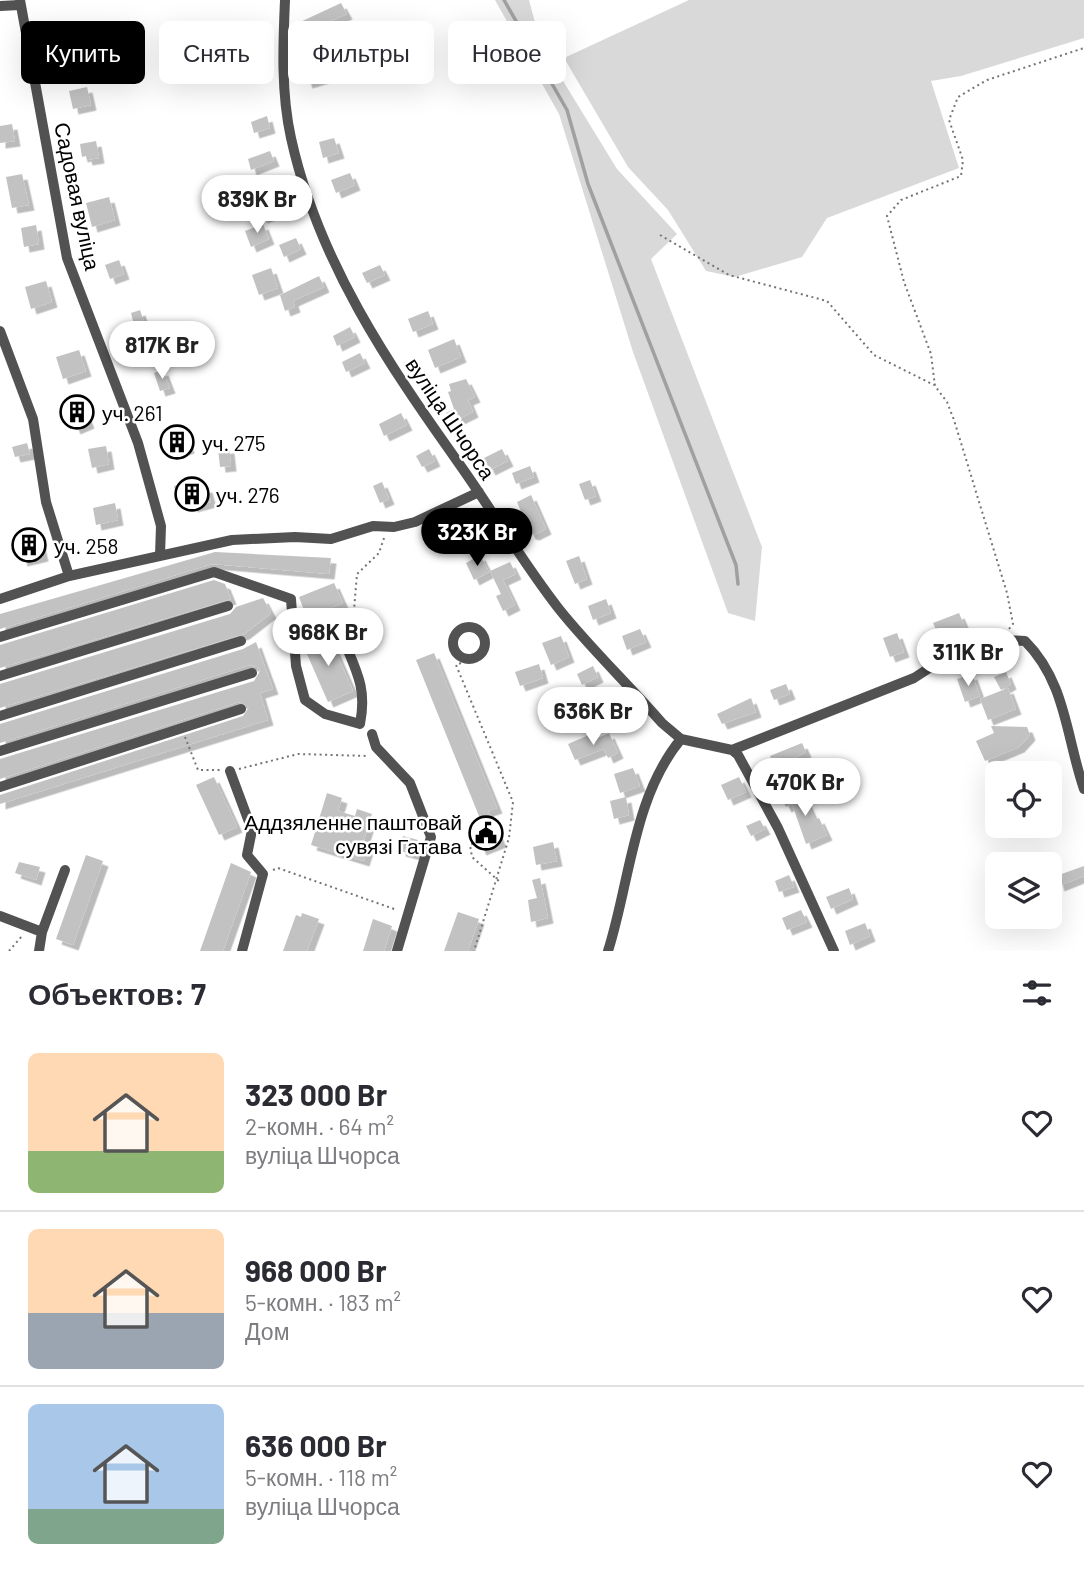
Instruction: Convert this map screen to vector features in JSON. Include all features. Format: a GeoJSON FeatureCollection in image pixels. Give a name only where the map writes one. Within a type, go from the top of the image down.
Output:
{"type":"FeatureCollection","features":[{"type":"Feature","properties":{"kind":"street","name":"вуліца Шчорса"},"geometry":{"type":"LineString","coordinates":[[285,0],[285,89],[290,136],[310,203],[336,271],[364,323],[479,492],[508,541],[561,612],[662,723],[681,739]]}},
{"type":"Feature","properties":{"kind":"street"},"geometry":{"type":"LineString","coordinates":[[0,6],[20,2]]}},
{"type":"Feature","properties":{"kind":"street","name":"Садовая вуліца"},"geometry":{"type":"LineString","coordinates":[[20,2],[68,258],[138,443],[161,526],[160,555]]}},
{"type":"Feature","properties":{"kind":"street"},"geometry":{"type":"LineString","coordinates":[[0,331],[33,419],[47,502],[69,576]]}},
{"type":"Feature","properties":{"kind":"street"},"geometry":{"type":"LineString","coordinates":[[0,599],[69,576],[232,540],[295,537],[331,539],[373,526],[387,527],[415,522],[479,492]]}},
{"type":"Feature","properties":{"kind":"street"},"geometry":{"type":"LineString","coordinates":[[0,637],[214,572],[291,599],[296,666],[305,700],[325,714],[360,724],[365,701],[344,641]]}},
{"type":"Feature","properties":{"kind":"street"},"geometry":{"type":"LineString","coordinates":[[0,676],[228,606]]}},
{"type":"Feature","properties":{"kind":"street"},"geometry":{"type":"LineString","coordinates":[[608,951],[638,830],[665,758],[681,739],[732,750],[914,678],[939,660],[1002,639],[1025,641],[1042,658],[1070,725],[1084,789]]}},
{"type":"Feature","properties":{"kind":"street"},"geometry":{"type":"LineString","coordinates":[[0,716],[241,641]]}},
{"type":"Feature","properties":{"kind":"street"},"geometry":{"type":"LineString","coordinates":[[0,751],[252,673]]}},
{"type":"Feature","properties":{"kind":"street"},"geometry":{"type":"LineString","coordinates":[[0,787],[241,709]]}},
{"type":"Feature","properties":{"kind":"street"},"geometry":{"type":"LineString","coordinates":[[372,734],[376,747],[410,783],[431,837],[397,951]]}},
{"type":"Feature","properties":{"kind":"street"},"geometry":{"type":"LineString","coordinates":[[732,750],[748,769],[778,828],[834,951]]}},
{"type":"Feature","properties":{"kind":"street"},"geometry":{"type":"LineString","coordinates":[[230,771],[252,830],[247,855],[263,874],[242,951]]}},
{"type":"Feature","properties":{"kind":"street"},"geometry":{"type":"LineString","coordinates":[[39,951],[42,932],[65,870]]}},
{"type":"Feature","properties":{"kind":"street"},"geometry":{"type":"LineString","coordinates":[[0,916],[42,932]]}},
{"type":"Feature","properties":{"kind":"path"},"geometry":{"type":"LineString","coordinates":[[935,386],[931,354],[904,282],[887,216],[901,200],[961,176],[963,160],[949,120],[958,97],[987,80],[1084,48]]}},
{"type":"Feature","properties":{"kind":"path"},"geometry":{"type":"LineString","coordinates":[[660,235],[729,275],[827,301],[874,355],[935,386],[947,402],[954,420],[1007,593],[1013,624],[1002,639]]}},
{"type":"Feature","properties":{"kind":"path"},"geometry":{"type":"LineString","coordinates":[[350,656],[357,574],[379,553],[387,527]]}},
{"type":"Feature","properties":{"kind":"path"},"geometry":{"type":"LineString","coordinates":[[461,663],[456,665],[513,802],[509,838],[474,951]]}},
{"type":"Feature","properties":{"kind":"path"},"geometry":{"type":"LineString","coordinates":[[182,730],[198,770],[230,771],[298,754],[384,756]]}},
{"type":"Feature","properties":{"kind":"path"},"geometry":{"type":"LineString","coordinates":[[478,841],[470,845],[472,858],[500,882]]}},
{"type":"Feature","properties":{"kind":"path"},"geometry":{"type":"LineString","coordinates":[[263,874],[278,868],[409,914]]}},
{"type":"Feature","properties":{"kind":"path"},"geometry":{"type":"LineString","coordinates":[[9,951],[29,927]]}},
{"type":"Feature","properties":{"kind":"shaded area"},"geometry":{"type":"Polygon","coordinates":[[[495,0],[529,0],[535,21],[507,21],[495,0]]]}},
{"type":"Feature","properties":{"kind":"shaded area"},"geometry":{"type":"Polygon","coordinates":[[[689,0],[1084,0],[1084,38],[961,76],[931,81],[959,168],[827,218],[802,257],[735,277],[706,271],[668,210],[628,167],[566,61],[566,57],[689,0]]]}},
{"type":"Feature","properties":{"kind":"shaded area"},"geometry":{"type":"Polygon","coordinates":[[[542,84],[565,84],[617,169],[677,234],[651,259],[762,547],[755,621],[728,613],[633,352],[559,114],[542,84]]]}},
{"type":"Feature","properties":{"kind":"building"},"geometry":{"type":"Polygon","coordinates":[[[341,3],[347,14],[331,21],[302,21],[341,3]]]}},
{"type":"Feature","properties":{"kind":"building"},"geometry":{"type":"Polygon","coordinates":[[[87,87],[91,105],[73,109],[69,91],[87,87]]]}},
{"type":"Feature","properties":{"kind":"building"},"geometry":{"type":"Polygon","coordinates":[[[267,116],[270,128],[254,133],[251,122],[267,116]]]}},
{"type":"Feature","properties":{"kind":"building"},"geometry":{"type":"Polygon","coordinates":[[[12,124],[15,141],[0,143],[0,126],[12,124]]]}},
{"type":"Feature","properties":{"kind":"building"},"geometry":{"type":"Polygon","coordinates":[[[334,138],[339,153],[323,158],[319,142],[334,138]]]}},
{"type":"Feature","properties":{"kind":"building"},"geometry":{"type":"Polygon","coordinates":[[[96,141],[99,158],[87,160],[86,156],[82,157],[80,144],[96,141]]]}},
{"type":"Feature","properties":{"kind":"building"},"geometry":{"type":"Polygon","coordinates":[[[270,151],[274,161],[251,170],[248,159],[270,151]]]}},
{"type":"Feature","properties":{"kind":"building"},"geometry":{"type":"Polygon","coordinates":[[[350,173],[355,185],[336,193],[331,180],[350,173]]]}},
{"type":"Feature","properties":{"kind":"building"},"geometry":{"type":"Polygon","coordinates":[[[22,174],[29,205],[12,208],[6,177],[22,174]]]}},
{"type":"Feature","properties":{"kind":"building"},"geometry":{"type":"Polygon","coordinates":[[[255,176],[259,186],[245,191],[242,180],[255,176]]]}},
{"type":"Feature","properties":{"kind":"building"},"geometry":{"type":"Polygon","coordinates":[[[109,197],[115,220],[92,227],[86,203],[109,197]]]}},
{"type":"Feature","properties":{"kind":"building"},"geometry":{"type":"Polygon","coordinates":[[[282,199],[285,210],[262,218],[258,207],[282,199]]]}},
{"type":"Feature","properties":{"kind":"building"},"geometry":{"type":"Polygon","coordinates":[[[263,224],[269,239],[251,247],[245,231],[263,224]]]}},
{"type":"Feature","properties":{"kind":"building"},"geometry":{"type":"Polygon","coordinates":[[[36,225],[39,244],[24,247],[21,228],[36,225]]]}},
{"type":"Feature","properties":{"kind":"building"},"geometry":{"type":"Polygon","coordinates":[[[296,238],[301,249],[284,257],[279,245],[296,238]]]}},
{"type":"Feature","properties":{"kind":"building"},"geometry":{"type":"Polygon","coordinates":[[[119,260],[124,274],[110,279],[105,265],[119,260]]]}},
{"type":"Feature","properties":{"kind":"building"},"geometry":{"type":"Polygon","coordinates":[[[380,265],[385,275],[367,283],[362,273],[380,265]]]}},
{"type":"Feature","properties":{"kind":"building"},"geometry":{"type":"Polygon","coordinates":[[[271,268],[278,288],[259,295],[252,275],[271,268]]]}},
{"type":"Feature","properties":{"kind":"building"},"geometry":{"type":"Polygon","coordinates":[[[319,276],[324,287],[293,301],[295,307],[285,311],[280,295],[319,276]]]}},
{"type":"Feature","properties":{"kind":"building"},"geometry":{"type":"Polygon","coordinates":[[[46,281],[52,302],[31,309],[25,287],[46,281]]]}},
{"type":"Feature","properties":{"kind":"building"},"geometry":{"type":"Polygon","coordinates":[[[140,310],[146,328],[129,334],[125,323],[133,321],[131,313],[140,310]]]}},
{"type":"Feature","properties":{"kind":"building"},"geometry":{"type":"Polygon","coordinates":[[[428,311],[433,324],[413,332],[408,319],[428,311]]]}},
{"type":"Feature","properties":{"kind":"building"},"geometry":{"type":"Polygon","coordinates":[[[350,327],[355,337],[337,346],[333,336],[350,327]]]}},
{"type":"Feature","properties":{"kind":"building"},"geometry":{"type":"Polygon","coordinates":[[[454,339],[461,357],[435,368],[428,350],[454,339]]]}},
{"type":"Feature","properties":{"kind":"building"},"geometry":{"type":"Polygon","coordinates":[[[79,350],[86,371],[63,379],[56,357],[79,350]]]}},
{"type":"Feature","properties":{"kind":"building"},"geometry":{"type":"Polygon","coordinates":[[[360,353],[365,363],[346,372],[342,362],[360,353]]]}},
{"type":"Feature","properties":{"kind":"building"},"geometry":{"type":"Polygon","coordinates":[[[163,370],[170,388],[160,391],[154,373],[163,370]]]}},
{"type":"Feature","properties":{"kind":"building"},"geometry":{"type":"Polygon","coordinates":[[[466,379],[475,397],[468,400],[473,412],[451,423],[446,413],[454,409],[448,392],[451,391],[449,384],[466,379]]]}},
{"type":"Feature","properties":{"kind":"building","name":"уч. 261"},"geometry":{"type":"Polygon","coordinates":[[[78,396],[89,423],[75,429],[64,401],[78,396]]]}},
{"type":"Feature","properties":{"kind":"building"},"geometry":{"type":"Polygon","coordinates":[[[401,413],[407,425],[384,436],[379,424],[401,413]]]}},
{"type":"Feature","properties":{"kind":"building","name":"уч. 275"},"geometry":{"type":"Polygon","coordinates":[[[184,430],[189,448],[171,454],[165,436],[184,430]]]}},
{"type":"Feature","properties":{"kind":"building"},"geometry":{"type":"Polygon","coordinates":[[[27,443],[30,454],[15,457],[12,447],[27,443]]]}},
{"type":"Feature","properties":{"kind":"building"},"geometry":{"type":"Polygon","coordinates":[[[106,446],[109,464],[92,468],[88,449],[106,446]]]}},
{"type":"Feature","properties":{"kind":"building"},"geometry":{"type":"Polygon","coordinates":[[[229,448],[231,466],[220,467],[218,449],[229,448]]]}},
{"type":"Feature","properties":{"kind":"building"},"geometry":{"type":"Polygon","coordinates":[[[429,449],[435,461],[422,467],[416,456],[429,449]]]}},
{"type":"Feature","properties":{"kind":"building"},"geometry":{"type":"Polygon","coordinates":[[[502,449],[508,461],[490,470],[484,458],[502,449]]]}},
{"type":"Feature","properties":{"kind":"building"},"geometry":{"type":"Polygon","coordinates":[[[530,466],[534,477],[516,484],[512,473],[530,466]]]}},
{"type":"Feature","properties":{"kind":"building","name":"уч. 276"},"geometry":{"type":"Polygon","coordinates":[[[196,480],[198,489],[207,487],[211,502],[192,507],[190,499],[178,502],[174,486],[196,480]]]}},
{"type":"Feature","properties":{"kind":"building"},"geometry":{"type":"Polygon","coordinates":[[[590,480],[596,496],[585,500],[579,484],[590,480]]]}},
{"type":"Feature","properties":{"kind":"building"},"geometry":{"type":"Polygon","coordinates":[[[382,482],[389,499],[380,503],[373,486],[382,482]]]}},
{"type":"Feature","properties":{"kind":"building"},"geometry":{"type":"Polygon","coordinates":[[[531,495],[546,529],[534,535],[530,534],[517,502],[531,495]]]}},
{"type":"Feature","properties":{"kind":"building"},"geometry":{"type":"Polygon","coordinates":[[[115,503],[118,520],[96,525],[93,508],[115,503]]]}},
{"type":"Feature","properties":{"kind":"building"},"geometry":{"type":"Polygon","coordinates":[[[476,520],[480,529],[464,537],[459,528],[476,520]]]}},
{"type":"Feature","properties":{"kind":"building","name":"уч. 258"},"geometry":{"type":"Polygon","coordinates":[[[37,529],[43,556],[22,561],[16,534],[37,529]]]}},
{"type":"Feature","properties":{"kind":"building"},"geometry":{"type":"Polygon","coordinates":[[[215,552],[331,558],[329,574],[212,564],[0,629],[0,614],[215,552]]]}},
{"type":"Feature","properties":{"kind":"building"},"geometry":{"type":"Polygon","coordinates":[[[480,555],[489,572],[474,580],[466,563],[480,555]]]}},
{"type":"Feature","properties":{"kind":"building"},"geometry":{"type":"Polygon","coordinates":[[[579,556],[587,579],[575,584],[566,561],[579,556]]]}},
{"type":"Feature","properties":{"kind":"building"},"geometry":{"type":"Polygon","coordinates":[[[510,562],[516,574],[503,580],[515,605],[503,611],[496,596],[501,594],[490,571],[510,562]]]}},
{"type":"Feature","properties":{"kind":"building"},"geometry":{"type":"Polygon","coordinates":[[[214,580],[225,584],[231,599],[0,668],[0,645],[214,580]]]}},
{"type":"Feature","properties":{"kind":"building"},"geometry":{"type":"Polygon","coordinates":[[[334,583],[343,603],[307,618],[299,597],[334,583]]]}},
{"type":"Feature","properties":{"kind":"building"},"geometry":{"type":"Polygon","coordinates":[[[263,598],[271,613],[244,634],[0,708],[0,684],[230,614],[236,607],[263,598]]]}},
{"type":"Feature","properties":{"kind":"building"},"geometry":{"type":"Polygon","coordinates":[[[606,599],[611,613],[593,620],[588,606],[606,599]]]}},
{"type":"Feature","properties":{"kind":"building"},"geometry":{"type":"Polygon","coordinates":[[[959,613],[967,632],[941,642],[933,623],[959,613]]]}},
{"type":"Feature","properties":{"kind":"building"},"geometry":{"type":"Polygon","coordinates":[[[640,629],[646,642],[627,650],[622,636],[640,629]]]}},
{"type":"Feature","properties":{"kind":"building"},"geometry":{"type":"Polygon","coordinates":[[[897,633],[904,652],[890,657],[883,638],[897,633]]]}},
{"type":"Feature","properties":{"kind":"building"},"geometry":{"type":"Polygon","coordinates":[[[328,634],[353,691],[328,702],[303,645],[328,634]]]}},
{"type":"Feature","properties":{"kind":"building"},"geometry":{"type":"Polygon","coordinates":[[[561,636],[569,657],[551,665],[542,643],[561,636]]]}},
{"type":"Feature","properties":{"kind":"building"},"geometry":{"type":"Polygon","coordinates":[[[256,642],[273,689],[260,693],[268,720],[0,804],[0,795],[243,716],[249,707],[239,702],[0,779],[0,759],[254,681],[260,671],[250,665],[0,743],[0,724],[243,649],[256,642]]]}},
{"type":"Feature","properties":{"kind":"building"},"geometry":{"type":"Polygon","coordinates":[[[434,653],[497,808],[488,811],[501,842],[481,850],[471,825],[481,821],[416,660],[434,653]]]}},
{"type":"Feature","properties":{"kind":"building"},"geometry":{"type":"Polygon","coordinates":[[[539,664],[543,678],[520,686],[515,672],[539,664]]]}},
{"type":"Feature","properties":{"kind":"building"},"geometry":{"type":"Polygon","coordinates":[[[593,666],[598,677],[582,685],[577,674],[593,666]]]}},
{"type":"Feature","properties":{"kind":"building"},"geometry":{"type":"Polygon","coordinates":[[[1006,672],[1011,684],[1001,690],[994,677],[1006,672]]]}},
{"type":"Feature","properties":{"kind":"building"},"geometry":{"type":"Polygon","coordinates":[[[972,674],[980,696],[965,702],[957,679],[972,674]]]}},
{"type":"Feature","properties":{"kind":"building"},"geometry":{"type":"Polygon","coordinates":[[[786,684],[790,694],[774,700],[770,690],[786,684]]]}},
{"type":"Feature","properties":{"kind":"building"},"geometry":{"type":"Polygon","coordinates":[[[1008,688],[1016,709],[988,720],[980,699],[1008,688]]]}},
{"type":"Feature","properties":{"kind":"building"},"geometry":{"type":"Polygon","coordinates":[[[621,690],[636,709],[623,715],[614,693],[621,690]]]}},
{"type":"Feature","properties":{"kind":"building"},"geometry":{"type":"Polygon","coordinates":[[[751,698],[756,712],[722,724],[717,714],[751,698]]]}},
{"type":"Feature","properties":{"kind":"building"},"geometry":{"type":"Polygon","coordinates":[[[991,726],[1027,727],[1030,735],[1019,747],[985,761],[976,741],[994,733],[991,726]]]}},
{"type":"Feature","properties":{"kind":"building"},"geometry":{"type":"Polygon","coordinates":[[[609,733],[618,753],[608,758],[604,749],[575,760],[568,744],[589,735],[591,741],[609,733]]]}},
{"type":"Feature","properties":{"kind":"building"},"geometry":{"type":"Polygon","coordinates":[[[802,743],[806,752],[775,768],[770,756],[802,743]]]}},
{"type":"Feature","properties":{"kind":"building"},"geometry":{"type":"Polygon","coordinates":[[[633,768],[640,786],[620,793],[614,774],[633,768]]]}},
{"type":"Feature","properties":{"kind":"building"},"geometry":{"type":"Polygon","coordinates":[[[214,777],[237,827],[219,835],[196,785],[214,777]]]}},
{"type":"Feature","properties":{"kind":"building"},"geometry":{"type":"Polygon","coordinates":[[[739,777],[746,792],[728,800],[721,785],[739,777]]]}},
{"type":"Feature","properties":{"kind":"building"},"geometry":{"type":"Polygon","coordinates":[[[801,790],[815,820],[819,818],[827,835],[806,844],[792,804],[786,807],[782,799],[801,790]]]}},
{"type":"Feature","properties":{"kind":"building"},"geometry":{"type":"Polygon","coordinates":[[[327,793],[342,798],[338,811],[355,816],[357,809],[372,814],[363,843],[369,845],[364,861],[311,845],[327,793]]]}},
{"type":"Feature","properties":{"kind":"building"},"geometry":{"type":"Polygon","coordinates":[[[626,797],[629,815],[614,819],[610,801],[626,797]]]}},
{"type":"Feature","properties":{"kind":"building"},"geometry":{"type":"Polygon","coordinates":[[[760,820],[765,829],[751,836],[746,826],[760,820]]]}},
{"type":"Feature","properties":{"kind":"building"},"geometry":{"type":"Polygon","coordinates":[[[403,836],[418,840],[415,855],[400,851],[403,836]]]}},
{"type":"Feature","properties":{"kind":"building"},"geometry":{"type":"Polygon","coordinates":[[[553,842],[557,861],[536,865],[533,847],[553,842]]]}},
{"type":"Feature","properties":{"kind":"building"},"geometry":{"type":"Polygon","coordinates":[[[86,855],[103,861],[73,945],[56,939],[86,855]]]}},
{"type":"Feature","properties":{"kind":"building"},"geometry":{"type":"Polygon","coordinates":[[[19,862],[40,867],[36,880],[15,873],[19,862]]]}},
{"type":"Feature","properties":{"kind":"building"},"geometry":{"type":"Polygon","coordinates":[[[231,863],[251,872],[223,951],[200,951],[231,863]]]}},
{"type":"Feature","properties":{"kind":"building"},"geometry":{"type":"Polygon","coordinates":[[[1084,866],[1084,876],[1062,885],[1062,874],[1084,866]]]}},
{"type":"Feature","properties":{"kind":"building"},"geometry":{"type":"Polygon","coordinates":[[[789,875],[794,887],[779,892],[775,881],[789,875]]]}},
{"type":"Feature","properties":{"kind":"building"},"geometry":{"type":"Polygon","coordinates":[[[540,878],[548,918],[531,922],[528,900],[537,898],[532,880],[540,878]]]}},
{"type":"Feature","properties":{"kind":"building"},"geometry":{"type":"Polygon","coordinates":[[[849,888],[853,899],[831,909],[826,897],[849,888]]]}},
{"type":"Feature","properties":{"kind":"building"},"geometry":{"type":"Polygon","coordinates":[[[801,910],[807,922],[787,930],[782,918],[801,910]]]}},
{"type":"Feature","properties":{"kind":"building"},"geometry":{"type":"Polygon","coordinates":[[[458,912],[479,919],[468,951],[444,951],[458,912]]]}},
{"type":"Feature","properties":{"kind":"building"},"geometry":{"type":"Polygon","coordinates":[[[302,913],[319,919],[307,951],[283,951],[296,915],[301,917],[302,913]]]}},
{"type":"Feature","properties":{"kind":"building"},"geometry":{"type":"Polygon","coordinates":[[[373,919],[392,926],[384,951],[363,951],[373,919]]]}},
{"type":"Feature","properties":{"kind":"building"},"geometry":{"type":"Polygon","coordinates":[[[865,923],[870,936],[850,945],[845,931],[865,923]]]}},
{"type":"Feature","properties":{"kind":"waterway"},"geometry":{"type":"LineString","coordinates":[[504,0],[567,110],[588,184],[736,565],[738,584]]}},
{"type":"Feature","properties":{"kind":"place","name":"уч. 261"},"geometry":{"type":"Point","coordinates":[77,412]}},
{"type":"Feature","properties":{"kind":"place","name":"уч. 275"},"geometry":{"type":"Point","coordinates":[177,442]}},
{"type":"Feature","properties":{"kind":"place","name":"уч. 276"},"geometry":{"type":"Point","coordinates":[192,494]}},
{"type":"Feature","properties":{"kind":"place","name":"уч. 258"},"geometry":{"type":"Point","coordinates":[29,545]}},
{"type":"Feature","properties":{"kind":"place","name":"Аддзяленне паштовай сувязі Гатава"},"geometry":{"type":"Point","coordinates":[486,833]}}]}
